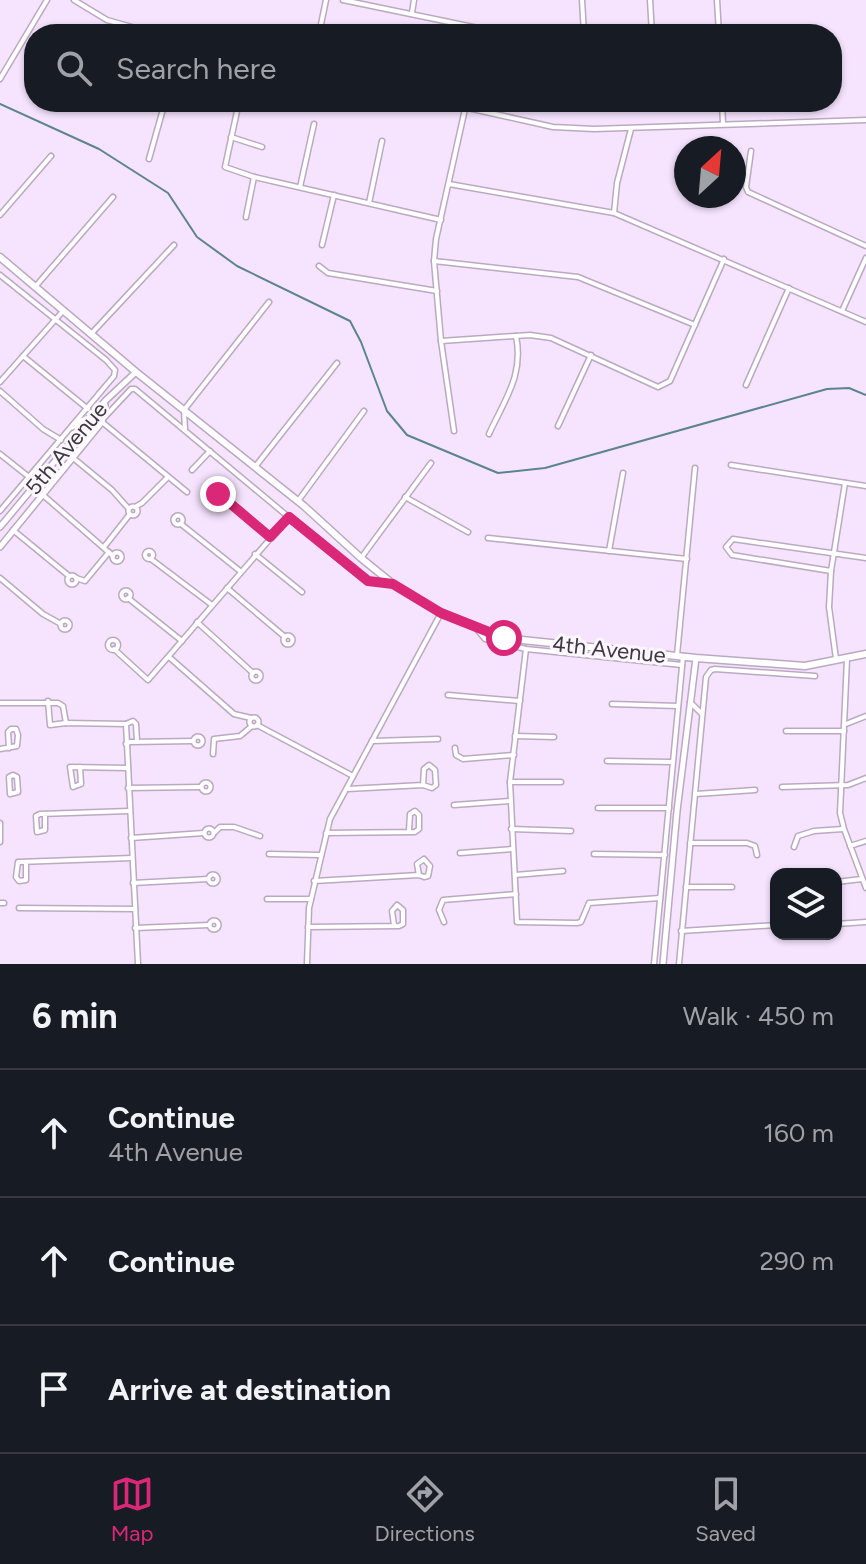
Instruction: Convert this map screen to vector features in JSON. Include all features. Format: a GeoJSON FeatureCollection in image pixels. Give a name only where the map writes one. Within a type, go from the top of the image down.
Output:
{"type":"FeatureCollection","features":[{"type":"Feature","properties":{"kind":"main road","name":"4th Avenue"},"geometry":{"type":"LineString","coordinates":[[0,257],[136,372],[298,501],[393,584],[441,613],[504,638],[696,658],[795,665],[836,662],[866,654]]}},
{"type":"Feature","properties":{"kind":"street"},"geometry":{"type":"LineString","coordinates":[[32,24],[47,0]]}},
{"type":"Feature","properties":{"kind":"street"},"geometry":{"type":"LineString","coordinates":[[74,0],[107,20],[121,24]]}},
{"type":"Feature","properties":{"kind":"street"},"geometry":{"type":"LineString","coordinates":[[321,24],[326,0]]}},
{"type":"Feature","properties":{"kind":"street"},"geometry":{"type":"LineString","coordinates":[[343,0],[462,24]]}},
{"type":"Feature","properties":{"kind":"street"},"geometry":{"type":"LineString","coordinates":[[412,13],[414,0]]}},
{"type":"Feature","properties":{"kind":"street"},"geometry":{"type":"LineString","coordinates":[[582,0],[583,24]]}},
{"type":"Feature","properties":{"kind":"street"},"geometry":{"type":"LineString","coordinates":[[650,0],[651,24]]}},
{"type":"Feature","properties":{"kind":"street"},"geometry":{"type":"LineString","coordinates":[[717,0],[718,24]]}},
{"type":"Feature","properties":{"kind":"street"},"geometry":{"type":"LineString","coordinates":[[0,79],[24,36]]}},
{"type":"Feature","properties":{"kind":"street"},"geometry":{"type":"LineString","coordinates":[[149,159],[162,112]]}},
{"type":"Feature","properties":{"kind":"street"},"geometry":{"type":"LineString","coordinates":[[237,112],[225,167],[254,177],[441,220]]}},
{"type":"Feature","properties":{"kind":"street"},"geometry":{"type":"LineString","coordinates":[[454,431],[434,261],[435,243],[464,112]]}},
{"type":"Feature","properties":{"kind":"street"},"geometry":{"type":"LineString","coordinates":[[480,112],[553,127],[631,129],[866,120]]}},
{"type":"Feature","properties":{"kind":"street"},"geometry":{"type":"LineString","coordinates":[[722,112],[723,124]]}},
{"type":"Feature","properties":{"kind":"street"},"geometry":{"type":"LineString","coordinates":[[300,187],[314,124]]}},
{"type":"Feature","properties":{"kind":"street"},"geometry":{"type":"LineString","coordinates":[[614,213],[617,183],[631,129]]}},
{"type":"Feature","properties":{"kind":"street"},"geometry":{"type":"LineString","coordinates":[[231,137],[262,147]]}},
{"type":"Feature","properties":{"kind":"street"},"geometry":{"type":"LineString","coordinates":[[369,203],[382,141]]}},
{"type":"Feature","properties":{"kind":"street"},"geometry":{"type":"LineString","coordinates":[[751,151],[748,192],[866,246]]}},
{"type":"Feature","properties":{"kind":"street"},"geometry":{"type":"LineString","coordinates":[[0,215],[51,156]]}},
{"type":"Feature","properties":{"kind":"street"},"geometry":{"type":"LineString","coordinates":[[246,217],[254,177]]}},
{"type":"Feature","properties":{"kind":"street"},"geometry":{"type":"LineString","coordinates":[[449,184],[614,213],[866,322]]}},
{"type":"Feature","properties":{"kind":"street"},"geometry":{"type":"LineString","coordinates":[[322,245],[334,195]]}},
{"type":"Feature","properties":{"kind":"street"},"geometry":{"type":"LineString","coordinates":[[35,287],[113,197]]}},
{"type":"Feature","properties":{"kind":"street"},"geometry":{"type":"LineString","coordinates":[[91,334],[174,245]]}},
{"type":"Feature","properties":{"kind":"street"},"geometry":{"type":"LineString","coordinates":[[842,311],[866,258]]}},
{"type":"Feature","properties":{"kind":"street"},"geometry":{"type":"LineString","coordinates":[[441,341],[530,335],[551,338],[658,387],[665,386],[670,381],[724,259]]}},
{"type":"Feature","properties":{"kind":"street"},"geometry":{"type":"LineString","coordinates":[[434,261],[578,277],[695,325]]}},
{"type":"Feature","properties":{"kind":"street"},"geometry":{"type":"LineString","coordinates":[[319,266],[328,273],[437,291]]}},
{"type":"Feature","properties":{"kind":"street"},"geometry":{"type":"LineString","coordinates":[[0,275],[115,370],[114,376],[88,409],[0,511]]}},
{"type":"Feature","properties":{"kind":"street"},"geometry":{"type":"LineString","coordinates":[[746,385],[789,288]]}},
{"type":"Feature","properties":{"kind":"street"},"geometry":{"type":"LineString","coordinates":[[185,430],[184,410],[269,302]]}},
{"type":"Feature","properties":{"kind":"street"},"geometry":{"type":"LineString","coordinates":[[0,382],[63,311]]}},
{"type":"Feature","properties":{"kind":"street"},"geometry":{"type":"LineString","coordinates":[[63,328],[72,318]]}},
{"type":"Feature","properties":{"kind":"street"},"geometry":{"type":"LineString","coordinates":[[489,434],[517,374],[520,353],[516,336]]}},
{"type":"Feature","properties":{"kind":"street"},"geometry":{"type":"LineString","coordinates":[[88,346],[102,343]]}},
{"type":"Feature","properties":{"kind":"street"},"geometry":{"type":"LineString","coordinates":[[558,426],[591,355]]}},
{"type":"Feature","properties":{"kind":"street"},"geometry":{"type":"LineString","coordinates":[[23,356],[88,409]]}},
{"type":"Feature","properties":{"kind":"street"},"geometry":{"type":"LineString","coordinates":[[255,467],[337,363]]}},
{"type":"Feature","properties":{"kind":"street","name":"5th Avenue"},"geometry":{"type":"LineString","coordinates":[[0,527],[105,401],[136,372]]}},
{"type":"Feature","properties":{"kind":"street"},"geometry":{"type":"LineString","coordinates":[[0,547],[102,420],[131,389],[135,389],[360,576],[372,582],[393,584]]}},
{"type":"Feature","properties":{"kind":"street"},"geometry":{"type":"LineString","coordinates":[[0,391],[43,429],[61,440]]}},
{"type":"Feature","properties":{"kind":"street"},"geometry":{"type":"LineString","coordinates":[[102,420],[105,401]]}},
{"type":"Feature","properties":{"kind":"street"},"geometry":{"type":"LineString","coordinates":[[298,501],[364,411]]}},
{"type":"Feature","properties":{"kind":"street"},"geometry":{"type":"LineString","coordinates":[[72,427],[92,418]]}},
{"type":"Feature","properties":{"kind":"street"},"geometry":{"type":"LineString","coordinates":[[102,420],[187,492]]}},
{"type":"Feature","properties":{"kind":"street"},"geometry":{"type":"LineString","coordinates":[[192,470],[210,451]]}},
{"type":"Feature","properties":{"kind":"street"},"geometry":{"type":"LineString","coordinates":[[0,454],[29,477]]}},
{"type":"Feature","properties":{"kind":"street"},"geometry":{"type":"LineString","coordinates":[[72,457],[112,490],[129,512]]}},
{"type":"Feature","properties":{"kind":"street"},"geometry":{"type":"LineString","coordinates":[[361,558],[431,463]]}},
{"type":"Feature","properties":{"kind":"street"},"geometry":{"type":"LineString","coordinates":[[731,465],[866,486]]}},
{"type":"Feature","properties":{"kind":"street"},"geometry":{"type":"LineString","coordinates":[[654,964],[682,665],[680,656],[695,468]]}},
{"type":"Feature","properties":{"kind":"street"},"geometry":{"type":"LineString","coordinates":[[609,551],[623,473]]}},
{"type":"Feature","properties":{"kind":"street"},"geometry":{"type":"LineString","coordinates":[[104,547],[129,512],[168,477]]}},
{"type":"Feature","properties":{"kind":"street"},"geometry":{"type":"LineString","coordinates":[[836,662],[829,607],[831,571],[845,483]]}},
{"type":"Feature","properties":{"kind":"street"},"geometry":{"type":"LineString","coordinates":[[13,530],[69,576],[85,581],[111,554],[41,494]]}},
{"type":"Feature","properties":{"kind":"street"},"geometry":{"type":"LineString","coordinates":[[405,497],[468,532]]}},
{"type":"Feature","properties":{"kind":"street"},"geometry":{"type":"LineString","coordinates":[[225,499],[270,537]]}},
{"type":"Feature","properties":{"kind":"street"},"geometry":{"type":"LineString","coordinates":[[114,649],[148,680],[289,517]]}},
{"type":"Feature","properties":{"kind":"street"},"geometry":{"type":"LineString","coordinates":[[181,524],[240,571]]}},
{"type":"Feature","properties":{"kind":"street"},"geometry":{"type":"LineString","coordinates":[[488,538],[687,559]]}},
{"type":"Feature","properties":{"kind":"street"},"geometry":{"type":"LineString","coordinates":[[831,571],[732,555],[726,547],[733,539],[866,558]]}},
{"type":"Feature","properties":{"kind":"street"},"geometry":{"type":"LineString","coordinates":[[255,554],[302,592]]}},
{"type":"Feature","properties":{"kind":"street"},"geometry":{"type":"LineString","coordinates":[[151,559],[212,605]]}},
{"type":"Feature","properties":{"kind":"street"},"geometry":{"type":"LineString","coordinates":[[0,578],[43,614],[61,624]]}},
{"type":"Feature","properties":{"kind":"street"},"geometry":{"type":"LineString","coordinates":[[227,588],[285,637]]}},
{"type":"Feature","properties":{"kind":"street"},"geometry":{"type":"LineString","coordinates":[[128,598],[182,641]]}},
{"type":"Feature","properties":{"kind":"street"},"geometry":{"type":"LineString","coordinates":[[307,964],[311,899],[326,833],[353,776],[441,613]]}},
{"type":"Feature","properties":{"kind":"street"},"geometry":{"type":"LineString","coordinates":[[197,622],[253,673]]}},
{"type":"Feature","properties":{"kind":"street"},"geometry":{"type":"LineString","coordinates":[[473,626],[485,639],[526,649],[682,665]]}},
{"type":"Feature","properties":{"kind":"street"},"geometry":{"type":"LineString","coordinates":[[526,649],[510,782],[519,924],[577,923],[581,922],[589,903],[660,898]]}},
{"type":"Feature","properties":{"kind":"street"},"geometry":{"type":"LineString","coordinates":[[169,657],[234,714],[258,720],[240,736],[214,739],[213,754]]}},
{"type":"Feature","properties":{"kind":"street"},"geometry":{"type":"LineString","coordinates":[[663,964],[677,811],[696,658]]}},
{"type":"Feature","properties":{"kind":"street"},"geometry":{"type":"LineString","coordinates":[[847,659],[840,785],[844,829],[866,888]]}},
{"type":"Feature","properties":{"kind":"street"},"geometry":{"type":"LineString","coordinates":[[679,964],[706,677],[711,670],[815,676]]}},
{"type":"Feature","properties":{"kind":"street"},"geometry":{"type":"LineString","coordinates":[[448,695],[520,701]]}},
{"type":"Feature","properties":{"kind":"street"},"geometry":{"type":"LineString","coordinates":[[48,701],[50,725],[126,724],[133,721],[137,741]]}},
{"type":"Feature","properties":{"kind":"street"},"geometry":{"type":"LineString","coordinates":[[0,703],[48,701],[63,706],[66,723]]}},
{"type":"Feature","properties":{"kind":"street"},"geometry":{"type":"LineString","coordinates":[[690,702],[702,714]]}},
{"type":"Feature","properties":{"kind":"street"},"geometry":{"type":"LineString","coordinates":[[612,704],[678,706]]}},
{"type":"Feature","properties":{"kind":"street"},"geometry":{"type":"LineString","coordinates":[[786,731],[844,728],[866,716]]}},
{"type":"Feature","properties":{"kind":"street"},"geometry":{"type":"LineString","coordinates":[[126,724],[138,964]]}},
{"type":"Feature","properties":{"kind":"street"},"geometry":{"type":"LineString","coordinates":[[255,725],[353,776]]}},
{"type":"Feature","properties":{"kind":"street"},"geometry":{"type":"LineString","coordinates":[[0,749],[9,748],[17,746],[16,729],[8,732],[9,748]]}},
{"type":"Feature","properties":{"kind":"street"},"geometry":{"type":"LineString","coordinates":[[515,736],[554,737]]}},
{"type":"Feature","properties":{"kind":"street"},"geometry":{"type":"LineString","coordinates":[[372,741],[438,739]]}},
{"type":"Feature","properties":{"kind":"street"},"geometry":{"type":"LineString","coordinates":[[126,744],[137,741],[193,741]]}},
{"type":"Feature","properties":{"kind":"street"},"geometry":{"type":"LineString","coordinates":[[455,748],[456,755],[463,759],[514,755]]}},
{"type":"Feature","properties":{"kind":"street"},"geometry":{"type":"LineString","coordinates":[[607,761],[673,762]]}},
{"type":"Feature","properties":{"kind":"street"},"geometry":{"type":"LineString","coordinates":[[347,789],[423,785],[432,788],[436,785],[435,770],[429,765],[424,769],[423,785]]}},
{"type":"Feature","properties":{"kind":"street"},"geometry":{"type":"LineString","coordinates":[[80,767],[81,784],[73,787],[70,767],[80,767],[128,768]]}},
{"type":"Feature","properties":{"kind":"street"},"geometry":{"type":"LineString","coordinates":[[782,787],[848,785],[866,778]]}},
{"type":"Feature","properties":{"kind":"street"},"geometry":{"type":"LineString","coordinates":[[510,782],[561,782]]}},
{"type":"Feature","properties":{"kind":"street"},"geometry":{"type":"LineString","coordinates":[[128,788],[201,787]]}},
{"type":"Feature","properties":{"kind":"street"},"geometry":{"type":"LineString","coordinates":[[696,794],[755,790]]}},
{"type":"Feature","properties":{"kind":"street"},"geometry":{"type":"LineString","coordinates":[[0,794],[10,794]]}},
{"type":"Feature","properties":{"kind":"street"},"geometry":{"type":"LineString","coordinates":[[454,805],[510,801]]}},
{"type":"Feature","properties":{"kind":"street"},"geometry":{"type":"LineString","coordinates":[[598,808],[669,808]]}},
{"type":"Feature","properties":{"kind":"street"},"geometry":{"type":"LineString","coordinates":[[45,815],[129,811]]}},
{"type":"Feature","properties":{"kind":"street"},"geometry":{"type":"LineString","coordinates":[[326,833],[415,832],[419,829],[419,815],[415,811],[410,814],[409,830]]}},
{"type":"Feature","properties":{"kind":"street"},"geometry":{"type":"LineString","coordinates":[[0,823],[0,842]]}},
{"type":"Feature","properties":{"kind":"street"},"geometry":{"type":"LineString","coordinates":[[131,838],[204,833],[208,829],[215,832],[220,827],[234,827],[260,836]]}},
{"type":"Feature","properties":{"kind":"street"},"geometry":{"type":"LineString","coordinates":[[511,829],[571,831]]}},
{"type":"Feature","properties":{"kind":"street"},"geometry":{"type":"LineString","coordinates":[[794,847],[798,836],[814,831],[844,829]]}},
{"type":"Feature","properties":{"kind":"street"},"geometry":{"type":"LineString","coordinates":[[850,846],[866,841]]}},
{"type":"Feature","properties":{"kind":"street"},"geometry":{"type":"LineString","coordinates":[[690,843],[747,843],[755,846],[757,855]]}},
{"type":"Feature","properties":{"kind":"street"},"geometry":{"type":"LineString","coordinates":[[460,853],[512,849]]}},
{"type":"Feature","properties":{"kind":"street"},"geometry":{"type":"LineString","coordinates":[[269,854],[321,855]]}},
{"type":"Feature","properties":{"kind":"street"},"geometry":{"type":"LineString","coordinates":[[594,854],[665,855]]}},
{"type":"Feature","properties":{"kind":"street"},"geometry":{"type":"LineString","coordinates":[[26,863],[26,880],[19,881],[16,863],[132,858]]}},
{"type":"Feature","properties":{"kind":"street"},"geometry":{"type":"LineString","coordinates":[[314,881],[424,877],[429,873],[430,866],[424,859],[417,864],[419,875]]}},
{"type":"Feature","properties":{"kind":"street"},"geometry":{"type":"LineString","coordinates":[[515,875],[563,871]]}},
{"type":"Feature","properties":{"kind":"street"},"geometry":{"type":"LineString","coordinates":[[133,883],[208,879]]}},
{"type":"Feature","properties":{"kind":"street"},"geometry":{"type":"LineString","coordinates":[[842,881],[862,879]]}},
{"type":"Feature","properties":{"kind":"street"},"geometry":{"type":"LineString","coordinates":[[686,887],[732,887]]}},
{"type":"Feature","properties":{"kind":"street"},"geometry":{"type":"LineString","coordinates":[[444,922],[439,910],[443,900],[516,894]]}},
{"type":"Feature","properties":{"kind":"street"},"geometry":{"type":"LineString","coordinates":[[267,899],[311,899]]}},
{"type":"Feature","properties":{"kind":"street"},"geometry":{"type":"LineString","coordinates":[[308,927],[394,925],[403,924],[403,910],[397,905],[392,911],[394,925]]}},
{"type":"Feature","properties":{"kind":"street"},"geometry":{"type":"LineString","coordinates":[[19,908],[135,909]]}},
{"type":"Feature","properties":{"kind":"street"},"geometry":{"type":"LineString","coordinates":[[842,924],[866,922]]}},
{"type":"Feature","properties":{"kind":"street"},"geometry":{"type":"LineString","coordinates":[[135,928],[209,925]]}},
{"type":"Feature","properties":{"kind":"street"},"geometry":{"type":"LineString","coordinates":[[681,931],[770,925]]}},
{"type":"Feature","properties":{"kind":"waterway"},"geometry":{"type":"LineString","coordinates":[[0,104],[99,149],[168,193],[197,237],[237,266],[350,321],[387,411],[407,435],[498,473],[545,468],[827,389],[849,388],[866,395]]}},
{"type":"Feature","properties":{"kind":"route"},"geometry":{"type":"LineString","coordinates":[[218,494],[220,499],[225,499],[270,537],[289,517],[368,581],[393,584],[420,603],[504,638]]}}]}
